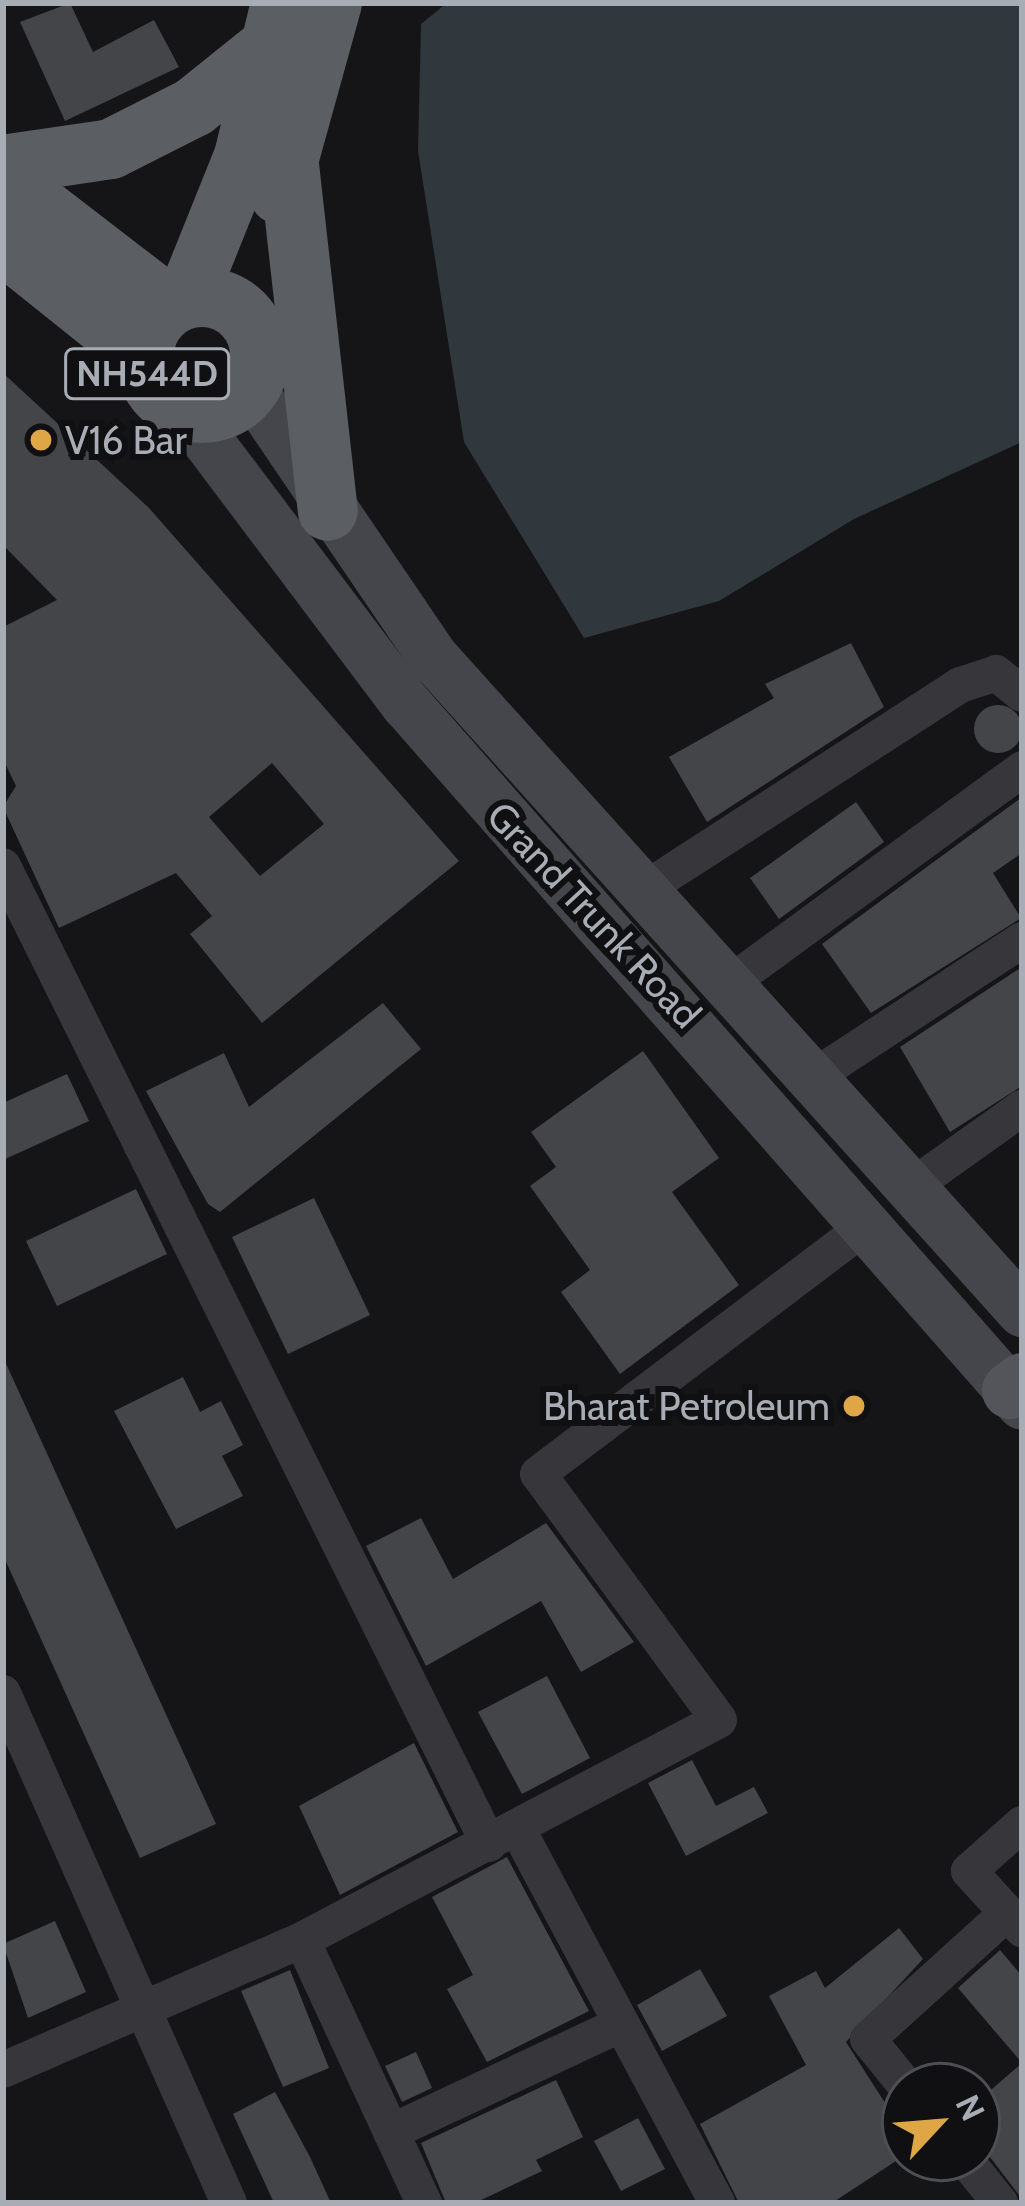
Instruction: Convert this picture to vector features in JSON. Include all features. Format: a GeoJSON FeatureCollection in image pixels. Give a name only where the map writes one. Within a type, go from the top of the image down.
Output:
{"type":"FeatureCollection","features":[{"type":"Feature","properties":{"kind":"highway","name":"NH544D"},"geometry":{"type":"LineString","coordinates":[[276,25],[244,156],[166,320],[155,391],[185,411],[221,410],[250,388],[260,354],[249,320],[288,156],[332,3]]}},
{"type":"Feature","properties":{"kind":"highway","name":"NH544D"},"geometry":{"type":"LineString","coordinates":[[3,165],[128,142],[276,25]]}},
{"type":"Feature","properties":{"kind":"highway","name":"NH544D"},"geometry":{"type":"LineString","coordinates":[[288,156],[328,511]]}},
{"type":"Feature","properties":{"kind":"highway","name":"NH544D"},"geometry":{"type":"LineString","coordinates":[[3,178],[166,320]]}},
{"type":"Feature","properties":{"kind":"highway","name":"NH544D"},"geometry":{"type":"LineString","coordinates":[[3,244],[166,320],[221,299],[249,320]]}},
{"type":"Feature","properties":{"kind":"main road","name":"Grand Trunk Road"},"geometry":{"type":"LineString","coordinates":[[250,388],[328,511],[432,656],[734,980],[914,1185],[1014,1286]]}},
{"type":"Feature","properties":{"kind":"main road","name":"Grand Trunk Road"},"geometry":{"type":"LineString","coordinates":[[185,411],[406,704],[1018,1392]]}},
{"type":"Feature","properties":{"kind":"street"},"geometry":{"type":"LineString","coordinates":[[648,887],[960,685],[996,673],[1022,694]]}},
{"type":"Feature","properties":{"kind":"street"},"geometry":{"type":"LineString","coordinates":[[734,980],[1022,769]]}},
{"type":"Feature","properties":{"kind":"street"},"geometry":{"type":"LineString","coordinates":[[3,866],[503,1836],[717,2203]]}},
{"type":"Feature","properties":{"kind":"street"},"geometry":{"type":"LineString","coordinates":[[818,1074],[1022,940]]}},
{"type":"Feature","properties":{"kind":"street"},"geometry":{"type":"LineString","coordinates":[[914,1185],[1022,1108]]}},
{"type":"Feature","properties":{"kind":"street"},"geometry":{"type":"LineString","coordinates":[[3,2070],[146,2013],[302,1940],[718,1720],[538,1474],[870,1223]]}},
{"type":"Feature","properties":{"kind":"street"},"geometry":{"type":"LineString","coordinates":[[3,1693],[229,2203]]}},
{"type":"Feature","properties":{"kind":"street"},"geometry":{"type":"LineString","coordinates":[[887,2062],[868,2039],[1015,1921],[969,1871],[1022,1824]]}},
{"type":"Feature","properties":{"kind":"street"},"geometry":{"type":"LineString","coordinates":[[302,1940],[424,2203]]}},
{"type":"Feature","properties":{"kind":"street"},"geometry":{"type":"LineString","coordinates":[[391,2132],[617,2026]]}},
{"type":"Feature","properties":{"kind":"shaded area"},"geometry":{"type":"Polygon","coordinates":[[[447,3],[1022,3],[1022,442],[854,519],[719,601],[584,638],[464,442],[418,151],[421,24],[447,3]]]}},
{"type":"Feature","properties":{"kind":"building"},"geometry":{"type":"Polygon","coordinates":[[[70,3],[93,52],[154,20],[179,67],[65,121],[20,22],[70,3]]]}},
{"type":"Feature","properties":{"kind":"building"},"geometry":{"type":"Polygon","coordinates":[[[3,373],[149,508],[459,861],[262,1023],[190,934],[212,916],[176,873],[59,928],[3,807],[16,786],[3,759],[3,627],[57,600],[3,545],[3,373]],[[272,763],[209,817],[260,876],[324,824],[272,763]]]}},
{"type":"Feature","properties":{"kind":"building"},"geometry":{"type":"Polygon","coordinates":[[[851,643],[884,707],[707,822],[669,757],[774,698],[765,684],[851,643]]]}},
{"type":"Feature","properties":{"kind":"building"},"geometry":{"type":"Polygon","coordinates":[[[998,705],[1015,712],[1022,729],[1015,746],[998,753],[981,746],[974,729],[981,712],[998,705]]]}},
{"type":"Feature","properties":{"kind":"building"},"geometry":{"type":"Polygon","coordinates":[[[1022,797],[1022,853],[993,873],[1021,918],[871,1013],[822,944],[1022,797]]]}},
{"type":"Feature","properties":{"kind":"building"},"geometry":{"type":"Polygon","coordinates":[[[856,802],[884,842],[779,919],[750,878],[856,802]]]}},
{"type":"Feature","properties":{"kind":"building"},"geometry":{"type":"Polygon","coordinates":[[[1022,967],[1022,1086],[950,1132],[900,1047],[1022,967]]]}},
{"type":"Feature","properties":{"kind":"building"},"geometry":{"type":"Polygon","coordinates":[[[383,1003],[421,1049],[220,1212],[208,1204],[146,1091],[224,1053],[249,1107],[383,1003]]]}},
{"type":"Feature","properties":{"kind":"building"},"geometry":{"type":"Polygon","coordinates":[[[643,1051],[719,1158],[672,1192],[739,1285],[620,1374],[561,1292],[590,1270],[530,1186],[556,1167],[531,1132],[643,1051]]]}},
{"type":"Feature","properties":{"kind":"building"},"geometry":{"type":"Polygon","coordinates":[[[67,1074],[89,1121],[3,1160],[3,1103],[67,1074]]]}},
{"type":"Feature","properties":{"kind":"building"},"geometry":{"type":"Polygon","coordinates":[[[136,1189],[167,1254],[57,1306],[26,1241],[136,1189]]]}},
{"type":"Feature","properties":{"kind":"building"},"geometry":{"type":"Polygon","coordinates":[[[314,1198],[370,1315],[288,1354],[232,1237],[314,1198]]]}},
{"type":"Feature","properties":{"kind":"building"},"geometry":{"type":"Polygon","coordinates":[[[3,1357],[216,1824],[140,1858],[3,1555],[3,1357]]]}},
{"type":"Feature","properties":{"kind":"building"},"geometry":{"type":"Polygon","coordinates":[[[183,1377],[200,1412],[221,1401],[243,1445],[222,1456],[243,1496],[176,1529],[114,1411],[183,1377]]]}},
{"type":"Feature","properties":{"kind":"building"},"geometry":{"type":"Polygon","coordinates":[[[421,1518],[453,1579],[546,1523],[634,1642],[581,1672],[541,1601],[426,1666],[366,1546],[421,1518]]]}},
{"type":"Feature","properties":{"kind":"building"},"geometry":{"type":"Polygon","coordinates":[[[547,1676],[590,1758],[522,1794],[478,1712],[547,1676]]]}},
{"type":"Feature","properties":{"kind":"building"},"geometry":{"type":"Polygon","coordinates":[[[414,1743],[458,1832],[340,1895],[299,1806],[414,1743]]]}},
{"type":"Feature","properties":{"kind":"building"},"geometry":{"type":"Polygon","coordinates":[[[692,1760],[716,1806],[754,1787],[768,1813],[686,1856],[648,1783],[692,1760]]]}},
{"type":"Feature","properties":{"kind":"building"},"geometry":{"type":"Polygon","coordinates":[[[507,1857],[589,2011],[487,2062],[447,1989],[473,1975],[432,1897],[507,1857]]]}},
{"type":"Feature","properties":{"kind":"building"},"geometry":{"type":"Polygon","coordinates":[[[55,1921],[86,1992],[28,2018],[3,1944],[55,1921]]]}},
{"type":"Feature","properties":{"kind":"building"},"geometry":{"type":"Polygon","coordinates":[[[899,1928],[923,1959],[846,2042],[881,2097],[881,2171],[832,2203],[739,2203],[700,2124],[806,2065],[769,1996],[816,1971],[825,1988],[899,1928]]]}},
{"type":"Feature","properties":{"kind":"building"},"geometry":{"type":"Polygon","coordinates":[[[1000,1950],[1022,1976],[1022,2063],[958,1988],[1000,1950]]]}},
{"type":"Feature","properties":{"kind":"building"},"geometry":{"type":"Polygon","coordinates":[[[700,1969],[727,2016],[662,2051],[637,2005],[700,1969]]]}},
{"type":"Feature","properties":{"kind":"building"},"geometry":{"type":"Polygon","coordinates":[[[290,1970],[329,2068],[283,2087],[241,1991],[290,1970]]]}},
{"type":"Feature","properties":{"kind":"building"},"geometry":{"type":"Polygon","coordinates":[[[416,2052],[432,2088],[402,2102],[385,2066],[416,2052]]]}},
{"type":"Feature","properties":{"kind":"building"},"geometry":{"type":"Polygon","coordinates":[[[1022,2063],[1022,2199],[1001,2171],[1001,2081],[1022,2063]]]}},
{"type":"Feature","properties":{"kind":"building"},"geometry":{"type":"Polygon","coordinates":[[[556,2080],[583,2137],[536,2160],[542,2171],[475,2203],[446,2203],[421,2143],[556,2080]]]}},
{"type":"Feature","properties":{"kind":"building"},"geometry":{"type":"Polygon","coordinates":[[[275,2092],[331,2203],[274,2203],[233,2114],[275,2092]]]}},
{"type":"Feature","properties":{"kind":"building"},"geometry":{"type":"Polygon","coordinates":[[[638,2118],[665,2169],[621,2191],[594,2141],[638,2118]]]}},
{"type":"Feature","properties":{"kind":"place","name":"V16 Bar"},"geometry":{"type":"Point","coordinates":[41,440]}},
{"type":"Feature","properties":{"kind":"place","name":"Bharat Petroleum"},"geometry":{"type":"Point","coordinates":[854,1406]}}]}
